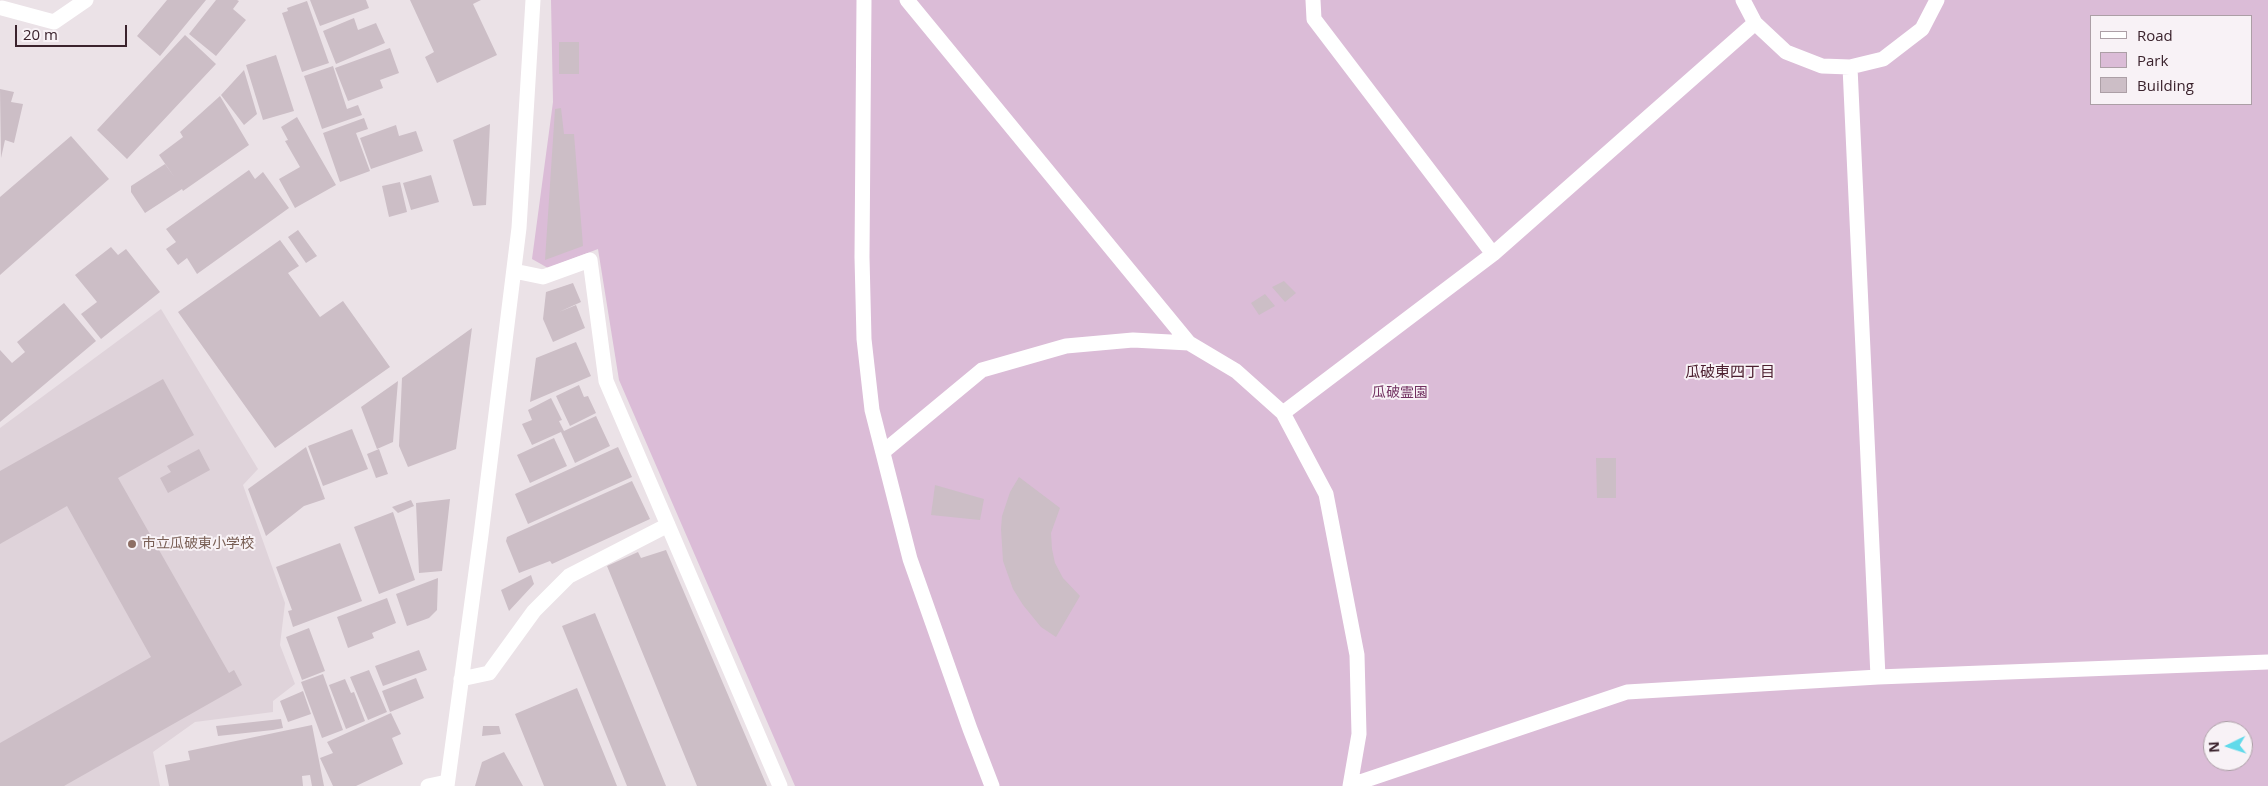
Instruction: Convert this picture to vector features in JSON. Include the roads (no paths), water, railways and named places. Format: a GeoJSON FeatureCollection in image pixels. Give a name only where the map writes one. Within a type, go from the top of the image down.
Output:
{"type":"FeatureCollection","features":[{"type":"Feature","properties":{"kind":"street"},"geometry":{"type":"LineString","coordinates":[[1,7],[54,22],[86,0]]}},
{"type":"Feature","properties":{"kind":"street"},"geometry":{"type":"LineString","coordinates":[[428,786],[447,784],[519,228],[533,0]]}},
{"type":"Feature","properties":{"kind":"street"},"geometry":{"type":"LineString","coordinates":[[864,0],[862,257],[864,339],[872,410],[910,558],[992,786]]}},
{"type":"Feature","properties":{"kind":"street"},"geometry":{"type":"LineString","coordinates":[[907,0],[1189,343],[1236,371],[1283,413],[1326,494],[1357,655],[1359,734],[1350,785],[1627,692],[1878,677],[2268,662]]}},
{"type":"Feature","properties":{"kind":"street"},"geometry":{"type":"LineString","coordinates":[[1313,0],[1314,19],[1493,254]]}},
{"type":"Feature","properties":{"kind":"street"},"geometry":{"type":"LineString","coordinates":[[1743,0],[1755,23],[1786,52],[1822,66],[1850,67],[1882,59],[1922,29],[1937,0]]}},
{"type":"Feature","properties":{"kind":"street"},"geometry":{"type":"LineString","coordinates":[[1283,413],[1493,254],[1755,23]]}},
{"type":"Feature","properties":{"kind":"street"},"geometry":{"type":"LineString","coordinates":[[1850,67],[1878,677]]}},
{"type":"Feature","properties":{"kind":"street"},"geometry":{"type":"LineString","coordinates":[[514,270],[543,277],[590,260],[606,381],[780,786]]}},
{"type":"Feature","properties":{"kind":"street"},"geometry":{"type":"LineString","coordinates":[[883,452],[982,370],[1066,346],[1133,340],[1189,343]]}},
{"type":"Feature","properties":{"kind":"street"},"geometry":{"type":"LineString","coordinates":[[461,679],[489,673],[534,611],[569,576],[668,525]]}},
{"type":"Feature","properties":{"kind":"place","name":"市立瓜破東小学校"},"geometry":{"type":"Point","coordinates":[132,544]}},
{"type":"Feature","properties":{"kind":"district","name":"瓜破東四丁目"},"geometry":{"type":"Point","coordinates":[1730,373]}},
{"type":"Feature","properties":{"kind":"park label","name":"瓜破霊園"},"geometry":{"type":"Point","coordinates":[1400,393]}}]}
